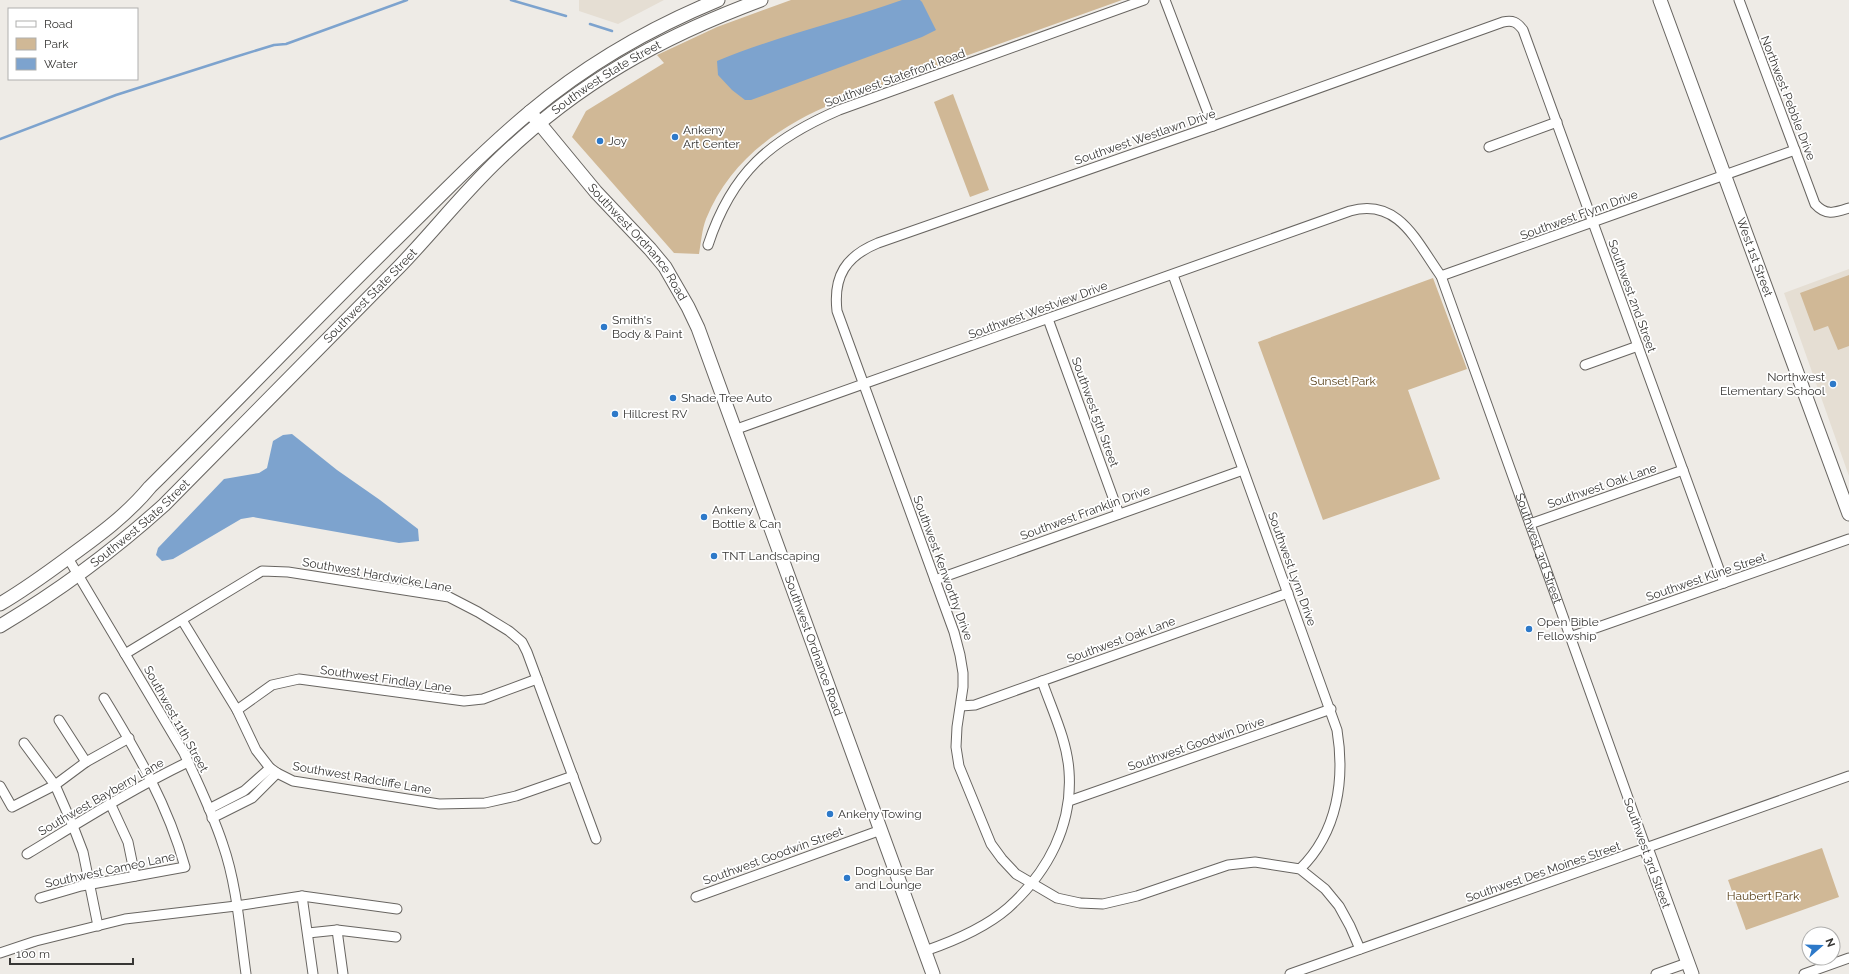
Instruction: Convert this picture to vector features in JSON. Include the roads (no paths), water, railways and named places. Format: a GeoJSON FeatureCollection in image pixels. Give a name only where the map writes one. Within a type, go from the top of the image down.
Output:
{"type":"FeatureCollection","features":[{"type":"Feature","properties":{"kind":"main road","name":"Southwest State Street"},"geometry":{"type":"LineString","coordinates":[[0,604],[55,569],[135,505],[150,487],[371,264],[477,160],[530,112],[573,79],[625,45],[678,18],[718,0]]}},
{"type":"Feature","properties":{"kind":"main road","name":"Southwest State Street"},"geometry":{"type":"LineString","coordinates":[[0,626],[29,609],[78,576],[135,531],[164,505],[403,263],[452,208],[499,159],[539,123],[602,76],[646,50],[702,23],[761,0]]}},
{"type":"Feature","properties":{"kind":"main road","name":"West 1st Street"},"geometry":{"type":"LineString","coordinates":[[1660,0],[1849,514]]}},
{"type":"Feature","properties":{"kind":"main road","name":"Southwest Ordnance Road"},"geometry":{"type":"LineString","coordinates":[[530,112],[596,192],[650,249],[678,287],[698,328],[933,974]]}},
{"type":"Feature","properties":{"kind":"main road","name":"Southwest 3rd Street"},"geometry":{"type":"LineString","coordinates":[[1646,848],[1690,968]]}},
{"type":"Feature","properties":{"kind":"street","name":"Southwest Statefront Road"},"geometry":{"type":"LineString","coordinates":[[708,245],[722,209],[738,182],[747,171],[775,144],[805,126],[839,110],[1144,0]]}},
{"type":"Feature","properties":{"kind":"street"},"geometry":{"type":"LineString","coordinates":[[1165,0],[1212,126]]}},
{"type":"Feature","properties":{"kind":"street","name":"Northwest Pebble Drive"},"geometry":{"type":"LineString","coordinates":[[1738,0],[1815,204],[1824,212],[1830,214],[1849,208]]}},
{"type":"Feature","properties":{"kind":"street","name":"Southwest Westlawn Drive"},"geometry":{"type":"LineString","coordinates":[[840,322],[836,305],[836,287],[846,265],[863,249],[1503,22],[1513,21]]}},
{"type":"Feature","properties":{"kind":"street","name":"Southwest 2nd Street"},"geometry":{"type":"LineString","coordinates":[[1513,21],[1523,30],[1724,583]]}},
{"type":"Feature","properties":{"kind":"street"},"geometry":{"type":"LineString","coordinates":[[1489,147],[1557,122]]}},
{"type":"Feature","properties":{"kind":"street","name":"Southwest Flynn Drive"},"geometry":{"type":"LineString","coordinates":[[1441,276],[1795,150]]}},
{"type":"Feature","properties":{"kind":"street","name":"Southwest Westview Drive"},"geometry":{"type":"LineString","coordinates":[[734,430],[1350,211],[1370,208],[1385,211],[1401,221]]}},
{"type":"Feature","properties":{"kind":"street","name":"Southwest 3rd Street"},"geometry":{"type":"LineString","coordinates":[[1401,221],[1441,276],[1646,848]]}},
{"type":"Feature","properties":{"kind":"street","name":"Southwest Lynn Drive"},"geometry":{"type":"LineString","coordinates":[[1173,275],[1331,709],[1337,730],[1340,748],[1340,786],[1334,811],[1327,828],[1309,860],[1300,869]]}},
{"type":"Feature","properties":{"kind":"street","name":"Southwest 5th Street"},"geometry":{"type":"LineString","coordinates":[[1048,319],[1119,514]]}},
{"type":"Feature","properties":{"kind":"street","name":"Southwest Kenworthy Drive"},"geometry":{"type":"LineString","coordinates":[[840,322],[954,632],[963,673],[956,747],[959,766],[990,844],[1002,859],[1016,874],[1057,898],[1080,903],[1103,904],[1137,896],[1228,865],[1255,862],[1300,869],[1325,889],[1339,906],[1360,949]]}},
{"type":"Feature","properties":{"kind":"street"},"geometry":{"type":"LineString","coordinates":[[1585,365],[1638,346]]}},
{"type":"Feature","properties":{"kind":"street","name":"Southwest Franklin Drive"},"geometry":{"type":"LineString","coordinates":[[935,580],[1243,470]]}},
{"type":"Feature","properties":{"kind":"street","name":"Southwest Oak Lane"},"geometry":{"type":"LineString","coordinates":[[1530,524],[1683,470]]}},
{"type":"Feature","properties":{"kind":"street","name":"Southwest Kline Street"},"geometry":{"type":"LineString","coordinates":[[1570,637],[1849,539]]}},
{"type":"Feature","properties":{"kind":"street","name":"Southwest 11th Street"},"geometry":{"type":"LineString","coordinates":[[68,558],[188,762],[209,809],[224,846],[236,906],[246,974]]}},
{"type":"Feature","properties":{"kind":"street","name":"Southwest Hardwicke Lane"},"geometry":{"type":"LineString","coordinates":[[125,654],[262,571],[288,572],[449,597],[478,612],[509,631],[522,642],[596,839]]}},
{"type":"Feature","properties":{"kind":"street","name":"Southwest Oak Lane"},"geometry":{"type":"LineString","coordinates":[[961,706],[976,705],[1288,593]]}},
{"type":"Feature","properties":{"kind":"street","name":"Southwest Radcliffe Lane"},"geometry":{"type":"LineString","coordinates":[[182,620],[237,710],[256,750],[274,771],[293,781],[439,804],[485,803],[516,796],[573,776]]}},
{"type":"Feature","properties":{"kind":"street","name":"Southwest Findlay Lane"},"geometry":{"type":"LineString","coordinates":[[237,710],[272,685],[299,679],[464,701],[483,699],[537,679]]}},
{"type":"Feature","properties":{"kind":"street"},"geometry":{"type":"LineString","coordinates":[[925,951],[951,941],[993,919],[1008,908],[1031,884],[1049,861],[1056,847],[1066,818],[1069,801],[1069,772],[1067,756],[1042,681]]}},
{"type":"Feature","properties":{"kind":"street"},"geometry":{"type":"LineString","coordinates":[[104,698],[129,738],[152,780]]}},
{"type":"Feature","properties":{"kind":"street","name":"Southwest Goodwin Drive"},"geometry":{"type":"LineString","coordinates":[[1069,801],[1331,709]]}},
{"type":"Feature","properties":{"kind":"street"},"geometry":{"type":"LineString","coordinates":[[59,720],[86,762]]}},
{"type":"Feature","properties":{"kind":"street"},"geometry":{"type":"LineString","coordinates":[[0,786],[12,807],[55,785],[86,762],[129,738]]}},
{"type":"Feature","properties":{"kind":"street"},"geometry":{"type":"LineString","coordinates":[[24,743],[55,785],[73,826],[83,852],[98,926]]}},
{"type":"Feature","properties":{"kind":"street","name":"Southwest Bayberry Lane"},"geometry":{"type":"LineString","coordinates":[[27,854],[110,803],[188,762]]}},
{"type":"Feature","properties":{"kind":"street"},"geometry":{"type":"LineString","coordinates":[[209,809],[244,791],[274,771]]}},
{"type":"Feature","properties":{"kind":"street"},"geometry":{"type":"LineString","coordinates":[[212,818],[252,798],[274,771]]}},
{"type":"Feature","properties":{"kind":"street","name":"Southwest Des Moines Street"},"geometry":{"type":"LineString","coordinates":[[1290,974],[1849,776]]}},
{"type":"Feature","properties":{"kind":"street","name":"Southwest Cameo Lane"},"geometry":{"type":"LineString","coordinates":[[40,898],[90,884],[185,866],[176,837],[152,780]]}},
{"type":"Feature","properties":{"kind":"street"},"geometry":{"type":"LineString","coordinates":[[110,803],[128,842],[135,876]]}},
{"type":"Feature","properties":{"kind":"street","name":"Southwest Goodwin Street"},"geometry":{"type":"LineString","coordinates":[[696,897],[881,830]]}},
{"type":"Feature","properties":{"kind":"street"},"geometry":{"type":"LineString","coordinates":[[302,896],[313,974]]}},
{"type":"Feature","properties":{"kind":"street"},"geometry":{"type":"LineString","coordinates":[[0,953],[36,941],[125,919],[236,906],[302,896],[397,909]]}},
{"type":"Feature","properties":{"kind":"street"},"geometry":{"type":"LineString","coordinates":[[308,933],[337,930],[396,937]]}},
{"type":"Feature","properties":{"kind":"street"},"geometry":{"type":"LineString","coordinates":[[337,930],[344,974]]}},
{"type":"Feature","properties":{"kind":"street"},"geometry":{"type":"LineString","coordinates":[[1804,974],[1849,958]]}},
{"type":"Feature","properties":{"kind":"street"},"geometry":{"type":"LineString","coordinates":[[1656,974],[1690,968]]}},
{"type":"Feature","properties":{"kind":"water"},"geometry":{"type":"Polygon","coordinates":[[[902,0],[920,0],[936,30],[922,37],[751,100],[745,100],[732,90],[718,75],[717,61],[762,44],[902,0]]]}},
{"type":"Feature","properties":{"kind":"water"},"geometry":{"type":"Polygon","coordinates":[[[292,434],[337,470],[418,529],[419,541],[399,543],[253,517],[241,519],[173,559],[162,561],[156,555],[158,548],[224,479],[259,473],[267,468],[273,441],[283,435],[292,434]]]}},
{"type":"Feature","properties":{"kind":"waterway"},"geometry":{"type":"LineString","coordinates":[[0,139],[116,95],[274,45],[286,44],[407,0]]}},
{"type":"Feature","properties":{"kind":"waterway"},"geometry":{"type":"LineString","coordinates":[[511,0],[566,16]]}},
{"type":"Feature","properties":{"kind":"waterway"},"geometry":{"type":"LineString","coordinates":[[590,24],[612,31]]}},
{"type":"Feature","properties":{"kind":"place","name":"Ankeny Art Center"},"geometry":{"type":"Point","coordinates":[675,137]}},
{"type":"Feature","properties":{"kind":"place","name":"Joy"},"geometry":{"type":"Point","coordinates":[600,141]}},
{"type":"Feature","properties":{"kind":"place","name":"Smith's Body & Paint"},"geometry":{"type":"Point","coordinates":[604,327]}},
{"type":"Feature","properties":{"kind":"place","name":"Northwest Elementary School"},"geometry":{"type":"Point","coordinates":[1833,384]}},
{"type":"Feature","properties":{"kind":"place","name":"Shade Tree Auto"},"geometry":{"type":"Point","coordinates":[673,398]}},
{"type":"Feature","properties":{"kind":"place","name":"Hillcrest RV"},"geometry":{"type":"Point","coordinates":[615,414]}},
{"type":"Feature","properties":{"kind":"place","name":"Ankeny Bottle & Can"},"geometry":{"type":"Point","coordinates":[704,517]}},
{"type":"Feature","properties":{"kind":"place","name":"TNT Landscaping"},"geometry":{"type":"Point","coordinates":[714,556]}},
{"type":"Feature","properties":{"kind":"place","name":"Open Bible Fellowship"},"geometry":{"type":"Point","coordinates":[1529,629]}},
{"type":"Feature","properties":{"kind":"place","name":"Ankeny Towing"},"geometry":{"type":"Point","coordinates":[830,814]}},
{"type":"Feature","properties":{"kind":"place","name":"Doghouse Bar and Lounge"},"geometry":{"type":"Point","coordinates":[847,878]}},
{"type":"Feature","properties":{"kind":"park label","name":"Sunset Park"},"geometry":{"type":"Point","coordinates":[1343,381]}},
{"type":"Feature","properties":{"kind":"park label","name":"Haubert Park"},"geometry":{"type":"Point","coordinates":[1763,896]}}]}
